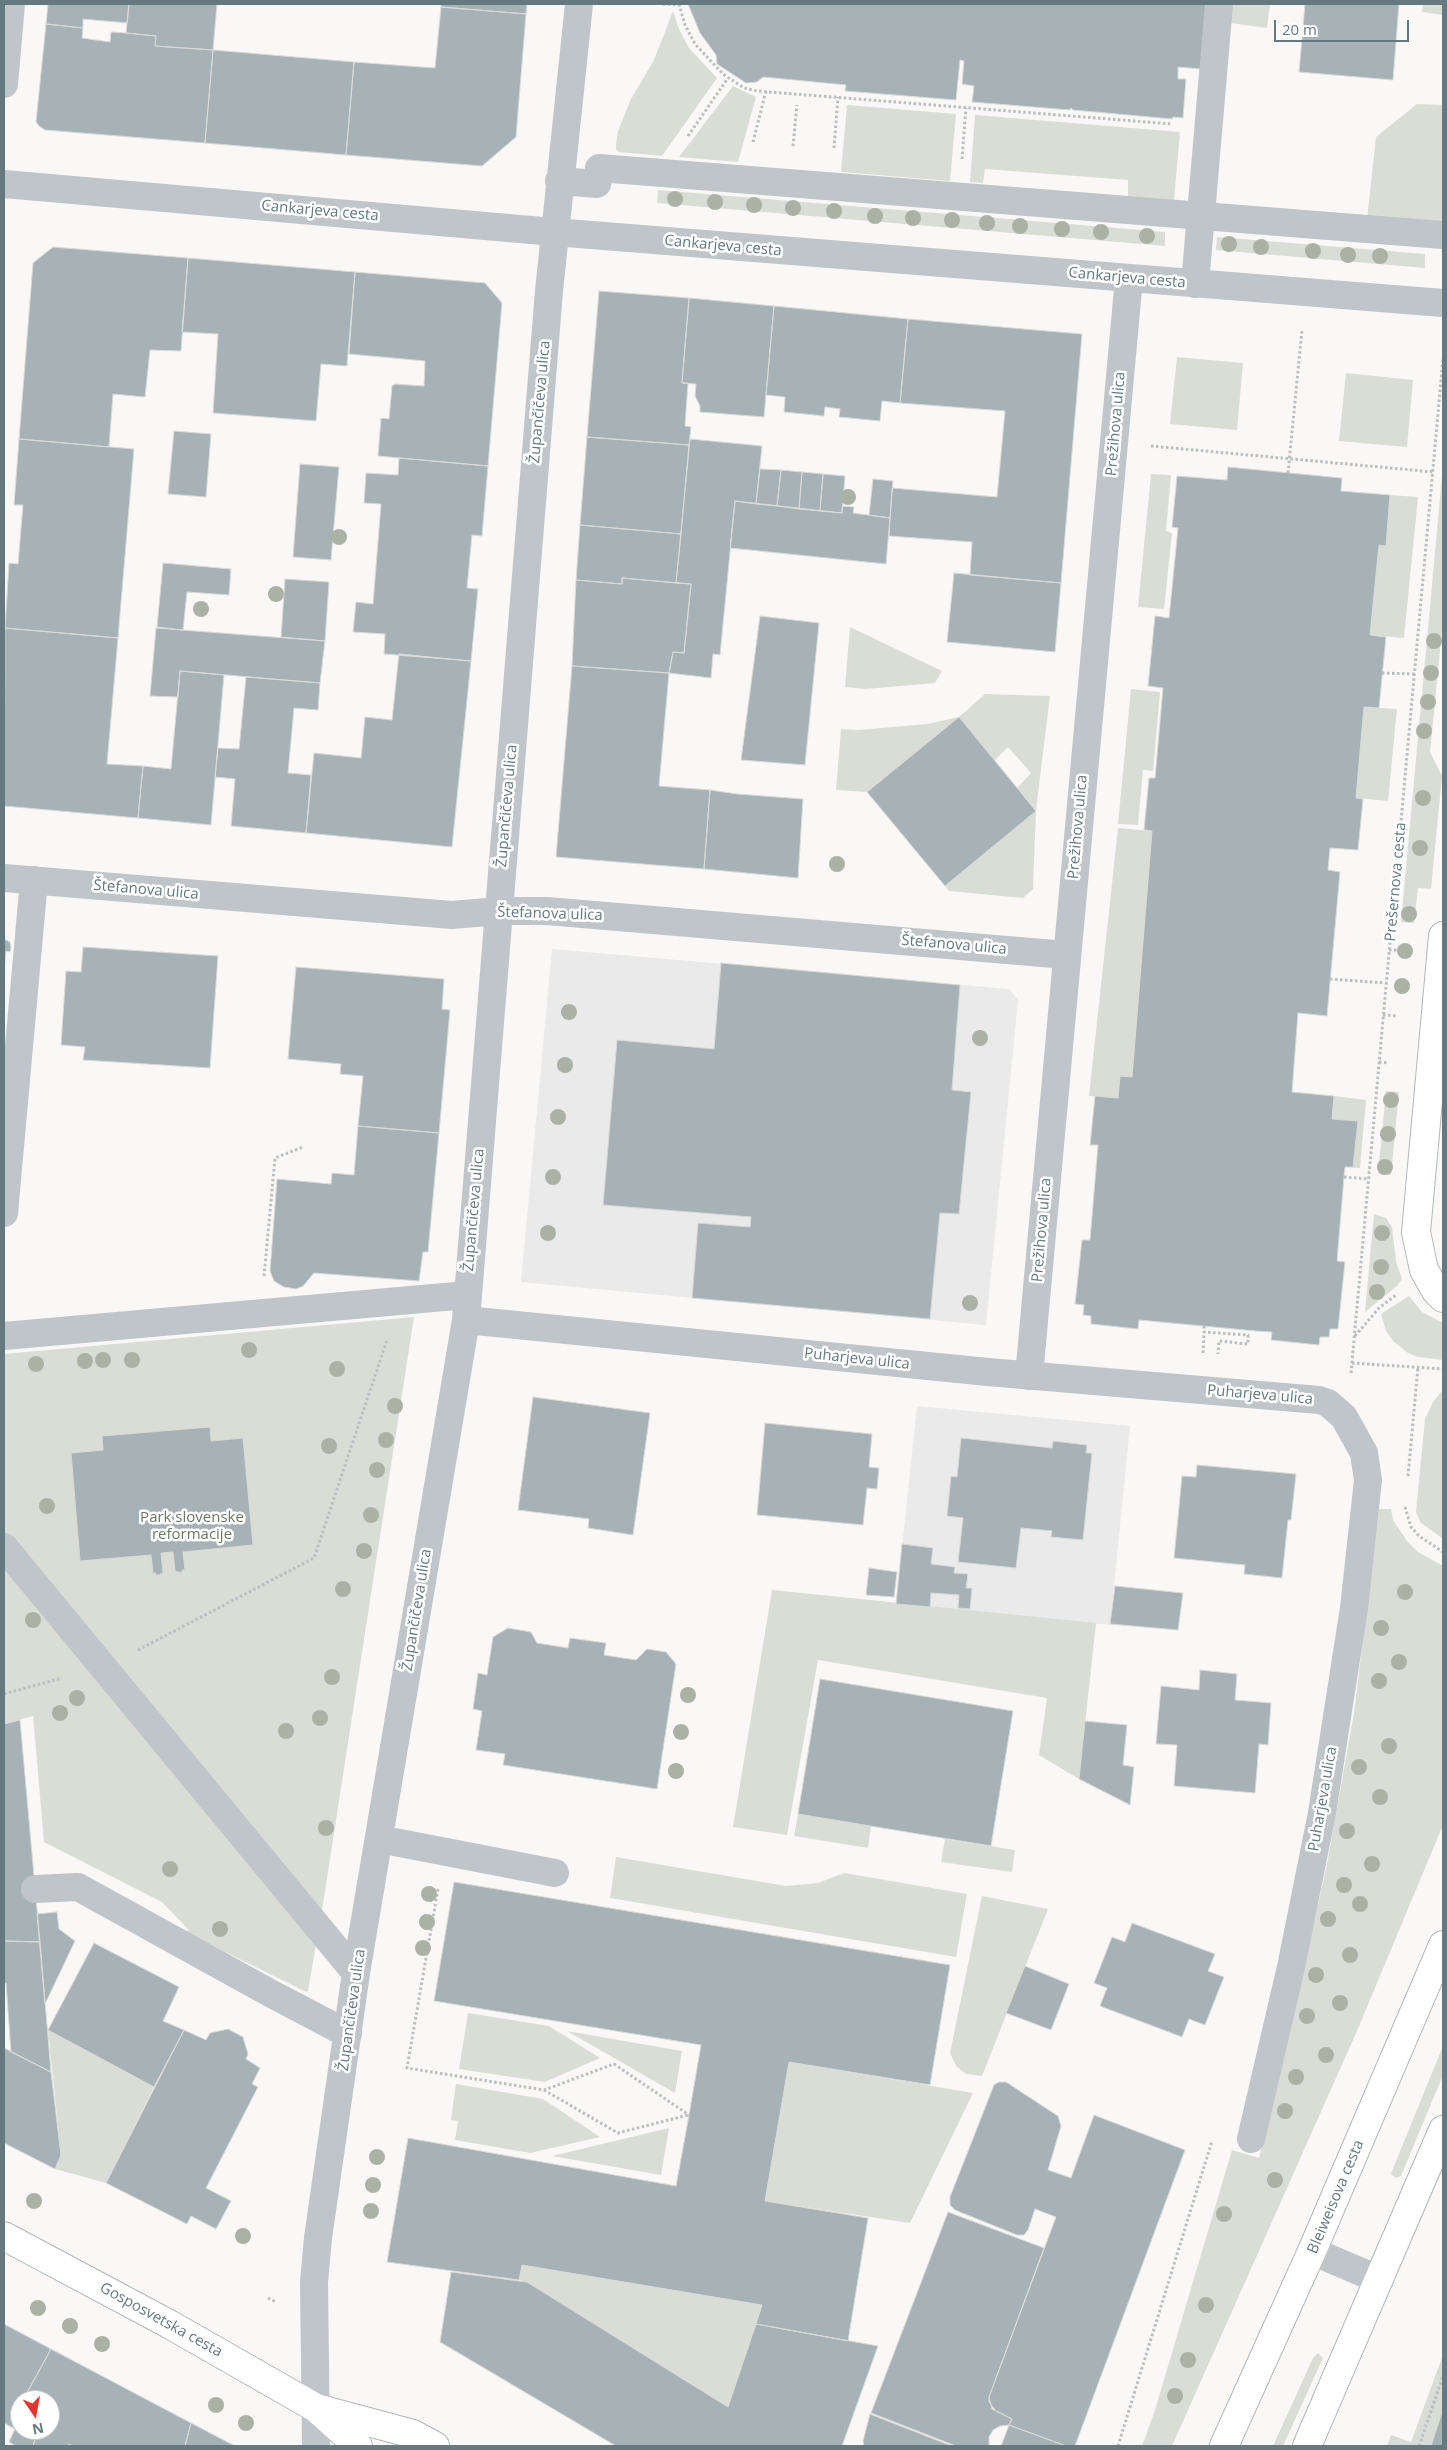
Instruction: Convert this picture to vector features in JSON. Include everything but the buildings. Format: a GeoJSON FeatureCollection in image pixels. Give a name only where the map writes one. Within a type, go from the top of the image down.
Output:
{"type":"FeatureCollection","features":[{"type":"Feature","properties":{"kind":"main road"},"geometry":{"type":"LineString","coordinates":[[1443,936],[1416,1232],[1424,1270],[1432,1285],[1443,1298]]}},
{"type":"Feature","properties":{"kind":"main road","name":"Bleiweisova cesta"},"geometry":{"type":"LineString","coordinates":[[1224,2446],[1312,2251],[1443,1945]]}},
{"type":"Feature","properties":{"kind":"main road"},"geometry":{"type":"LineString","coordinates":[[1307,2446],[1443,2130]]}},
{"type":"Feature","properties":{"kind":"main road","name":"Gosposvetska cesta"},"geometry":{"type":"LineString","coordinates":[[4,2236],[169,2324],[316,2408],[358,2446]]}},
{"type":"Feature","properties":{"kind":"main road","name":"Gosposvetska cesta"},"geometry":{"type":"LineString","coordinates":[[316,2408],[413,2434],[435,2446]]}},
{"type":"Feature","properties":{"kind":"street"},"geometry":{"type":"LineString","coordinates":[[4,84],[11,4]]}},
{"type":"Feature","properties":{"kind":"street","name":"Župančičeva ulica"},"geometry":{"type":"LineString","coordinates":[[316,2446],[316,2264],[356,1973],[466,1308],[554,232],[579,4]]}},
{"type":"Feature","properties":{"kind":"street"},"geometry":{"type":"LineString","coordinates":[[1195,284],[1219,4]]}},
{"type":"Feature","properties":{"kind":"street"},"geometry":{"type":"LineString","coordinates":[[560,181],[597,184],[599,168],[1442,235]]}},
{"type":"Feature","properties":{"kind":"street","name":"Cankarjeva cesta"},"geometry":{"type":"LineString","coordinates":[[4,184],[554,232],[1443,303]]}},
{"type":"Feature","properties":{"kind":"street","name":"Prežihova ulica"},"geometry":{"type":"LineString","coordinates":[[1029,1376],[1129,278]]}},
{"type":"Feature","properties":{"kind":"street","name":"Štefanova ulica"},"geometry":{"type":"LineString","coordinates":[[4,878],[452,916],[499,911],[547,911],[1066,955]]}},
{"type":"Feature","properties":{"kind":"street"},"geometry":{"type":"LineString","coordinates":[[4,1213],[34,880]]}},
{"type":"Feature","properties":{"kind":"street"},"geometry":{"type":"LineString","coordinates":[[4,1336],[395,1302],[466,1308]]}},
{"type":"Feature","properties":{"kind":"street","name":"Puharjeva ulica"},"geometry":{"type":"LineString","coordinates":[[466,1308],[1029,1376],[1319,1400],[1328,1403],[1344,1417],[1364,1453],[1368,1480],[1354,1608],[1322,1813],[1291,1967],[1251,2140]]}},
{"type":"Feature","properties":{"kind":"street"},"geometry":{"type":"LineString","coordinates":[[4,1547],[356,1973]]}},
{"type":"Feature","properties":{"kind":"street"},"geometry":{"type":"LineString","coordinates":[[379,1839],[556,1873]]}},
{"type":"Feature","properties":{"kind":"street"},"geometry":{"type":"LineString","coordinates":[[35,1889],[78,1887],[348,2034]]}},
{"type":"Feature","properties":{"kind":"street"},"geometry":{"type":"LineString","coordinates":[[1312,2251],[1380,2280]]}},
{"type":"Feature","properties":{"kind":"path"},"geometry":{"type":"LineString","coordinates":[[663,4],[679,4],[685,25],[695,44],[709,61],[728,78],[744,88],[838,98],[1179,124]]}},
{"type":"Feature","properties":{"kind":"path"},"geometry":{"type":"LineString","coordinates":[[662,173],[728,78]]}},
{"type":"Feature","properties":{"kind":"path"},"geometry":{"type":"LineString","coordinates":[[743,179],[766,91]]}},
{"type":"Feature","properties":{"kind":"path"},"geometry":{"type":"LineString","coordinates":[[830,186],[838,98]]}},
{"type":"Feature","properties":{"kind":"path"},"geometry":{"type":"LineString","coordinates":[[793,144],[797,105]]}},
{"type":"Feature","properties":{"kind":"path"},"geometry":{"type":"LineString","coordinates":[[960,196],[966,108]]}},
{"type":"Feature","properties":{"kind":"path"},"geometry":{"type":"LineString","coordinates":[[1288,473],[1306,292]]}},
{"type":"Feature","properties":{"kind":"path","name":"Prešernova cesta"},"geometry":{"type":"LineString","coordinates":[[1398,1294],[1379,1308],[1354,1336],[1443,358]]}},
{"type":"Feature","properties":{"kind":"path"},"geometry":{"type":"LineString","coordinates":[[1114,442],[1434,472]]}},
{"type":"Feature","properties":{"kind":"path"},"geometry":{"type":"LineString","coordinates":[[1382,673],[1415,674]]}},
{"type":"Feature","properties":{"kind":"path"},"geometry":{"type":"LineString","coordinates":[[1389,950],[1398,950]]}},
{"type":"Feature","properties":{"kind":"path"},"geometry":{"type":"LineString","coordinates":[[1330,979],[1386,983]]}},
{"type":"Feature","properties":{"kind":"path"},"geometry":{"type":"LineString","coordinates":[[1383,1015],[1406,1017]]}},
{"type":"Feature","properties":{"kind":"path"},"geometry":{"type":"LineString","coordinates":[[1379,1062],[1388,1063]]}},
{"type":"Feature","properties":{"kind":"path"},"geometry":{"type":"LineString","coordinates":[[261,1314],[275,1158],[302,1147]]}},
{"type":"Feature","properties":{"kind":"path"},"geometry":{"type":"LineString","coordinates":[[1344,1177],[1368,1180]]}},
{"type":"Feature","properties":{"kind":"path"},"geometry":{"type":"LineString","coordinates":[[4,1694],[103,1667],[314,1558],[385,1351],[395,1302]]}},
{"type":"Feature","properties":{"kind":"path"},"geometry":{"type":"LineString","coordinates":[[1204,1326],[1204,1345]]}},
{"type":"Feature","properties":{"kind":"path"},"geometry":{"type":"LineString","coordinates":[[1204,1332],[1248,1335],[1248,1344],[1219,1341],[1218,1357]]}},
{"type":"Feature","properties":{"kind":"path"},"geometry":{"type":"LineString","coordinates":[[1352,1363],[1443,1369]]}},
{"type":"Feature","properties":{"kind":"path"},"geometry":{"type":"LineString","coordinates":[[1407,1482],[1418,1367]]}},
{"type":"Feature","properties":{"kind":"path"},"geometry":{"type":"LineString","coordinates":[[1403,1500],[1407,1515],[1415,1532],[1430,1546],[1443,1552]]}},
{"type":"Feature","properties":{"kind":"path"},"geometry":{"type":"LineString","coordinates":[[444,1852],[407,2068],[544,2090],[618,2133],[689,2115],[614,2064],[544,2090]]}},
{"type":"Feature","properties":{"kind":"path"},"geometry":{"type":"LineString","coordinates":[[1118,2446],[1214,2135]]}},
{"type":"Feature","properties":{"kind":"path"},"geometry":{"type":"LineString","coordinates":[[1419,2446],[1443,2376]]}},
{"type":"Feature","properties":{"kind":"shaded area"},"geometry":{"type":"Polygon","coordinates":[[[552,949],[1009,989],[1018,1000],[986,1325],[521,1282],[552,949]]]}},
{"type":"Feature","properties":{"kind":"shaded area"},"geometry":{"type":"Polygon","coordinates":[[[917,1406],[1130,1426],[1110,1625],[896,1604],[917,1406]]]}},
{"type":"Feature","properties":{"kind":"green space"},"geometry":{"type":"Polygon","coordinates":[[[1232,4],[1270,4],[1267,28],[1230,23],[1232,4]]]}},
{"type":"Feature","properties":{"kind":"green space"},"geometry":{"type":"Polygon","coordinates":[[[1423,4],[1443,4],[1443,15],[1422,12],[1423,4]]]}},
{"type":"Feature","properties":{"kind":"green space"},"geometry":{"type":"Polygon","coordinates":[[[673,11],[679,29],[689,48],[717,78],[662,156],[619,152],[616,149],[618,131],[631,99],[654,60],[673,11]]]}},
{"type":"Feature","properties":{"kind":"green space"},"geometry":{"type":"Polygon","coordinates":[[[733,86],[756,97],[738,162],[679,157],[733,86]]]}},
{"type":"Feature","properties":{"kind":"green space"},"geometry":{"type":"Polygon","coordinates":[[[1417,104],[1443,105],[1442,225],[1367,219],[1376,137],[1417,104]]]}},
{"type":"Feature","properties":{"kind":"green space"},"geometry":{"type":"Polygon","coordinates":[[[847,105],[956,114],[950,181],[841,172],[847,105]]]}},
{"type":"Feature","properties":{"kind":"green space"},"geometry":{"type":"Polygon","coordinates":[[[975,115],[1180,132],[1174,200],[1128,196],[1128,180],[985,169],[983,183],[970,182],[975,115]]]}},
{"type":"Feature","properties":{"kind":"green space"},"geometry":{"type":"Polygon","coordinates":[[[658,190],[1165,232],[1165,246],[657,203],[658,190]]]}},
{"type":"Feature","properties":{"kind":"green space"},"geometry":{"type":"Polygon","coordinates":[[[1217,237],[1425,254],[1425,268],[1216,250],[1217,237]]]}},
{"type":"Feature","properties":{"kind":"green space"},"geometry":{"type":"Polygon","coordinates":[[[1177,357],[1243,363],[1237,430],[1170,424],[1177,357]]]}},
{"type":"Feature","properties":{"kind":"green space"},"geometry":{"type":"Polygon","coordinates":[[[1346,373],[1413,380],[1407,447],[1339,441],[1346,373]]]}},
{"type":"Feature","properties":{"kind":"green space"},"geometry":{"type":"Polygon","coordinates":[[[1443,465],[1443,620],[1430,752],[1442,776],[1431,889],[1418,888],[1414,923],[1401,922],[1443,465]]]}},
{"type":"Feature","properties":{"kind":"green space"},"geometry":{"type":"Polygon","coordinates":[[[1151,474],[1171,475],[1166,531],[1172,533],[1164,609],[1138,607],[1151,474]]]}},
{"type":"Feature","properties":{"kind":"green space"},"geometry":{"type":"Polygon","coordinates":[[[1390,495],[1418,497],[1404,638],[1370,635],[1379,545],[1386,545],[1390,495]]]}},
{"type":"Feature","properties":{"kind":"green space"},"geometry":{"type":"Polygon","coordinates":[[[850,627],[942,671],[935,683],[865,689],[845,687],[850,627]]]}},
{"type":"Feature","properties":{"kind":"green space"},"geometry":{"type":"Polygon","coordinates":[[[1131,689],[1160,692],[1153,771],[1143,770],[1138,825],[1118,824],[1131,689]]]}},
{"type":"Feature","properties":{"kind":"green space"},"geometry":{"type":"Polygon","coordinates":[[[985,694],[1050,696],[1036,810],[1017,788],[1031,773],[1008,747],[995,760],[867,792],[836,790],[841,729],[859,730],[927,724],[959,717],[985,694]]]}},
{"type":"Feature","properties":{"kind":"green space"},"geometry":{"type":"Polygon","coordinates":[[[1364,707],[1397,709],[1388,801],[1356,798],[1364,707]]]}},
{"type":"Feature","properties":{"kind":"green space"},"geometry":{"type":"Polygon","coordinates":[[[1036,810],[1033,889],[1023,898],[949,891],[945,886],[1036,810]]]}},
{"type":"Feature","properties":{"kind":"green space"},"geometry":{"type":"Polygon","coordinates":[[[1118,828],[1152,831],[1132,1077],[1120,1076],[1118,1098],[1089,1096],[1118,828]]]}},
{"type":"Feature","properties":{"kind":"green space"},"geometry":{"type":"Polygon","coordinates":[[[1386,1091],[1399,1092],[1391,1175],[1378,1174],[1386,1091]]]}},
{"type":"Feature","properties":{"kind":"green space"},"geometry":{"type":"Polygon","coordinates":[[[1334,1096],[1366,1100],[1360,1168],[1345,1167],[1332,1119],[1334,1096]]]}},
{"type":"Feature","properties":{"kind":"green space"},"geometry":{"type":"Polygon","coordinates":[[[1374,1214],[1386,1218],[1392,1227],[1396,1261],[1402,1279],[1397,1286],[1365,1312],[1374,1214]]]}},
{"type":"Feature","properties":{"kind":"green space"},"geometry":{"type":"Polygon","coordinates":[[[1409,1296],[1422,1312],[1443,1323],[1443,1360],[1418,1357],[1408,1353],[1393,1341],[1386,1331],[1381,1314],[1409,1296]]]}},
{"type":"Feature","properties":{"kind":"green space","name":"Park slovenske reformacije"},"geometry":{"type":"Polygon","coordinates":[[[414,1317],[323,1904],[308,1991],[306,1992],[187,1933],[188,1929],[162,1902],[44,1842],[33,1716],[4,1724],[4,1354],[414,1317]]]}},
{"type":"Feature","properties":{"kind":"green space"},"geometry":{"type":"Polygon","coordinates":[[[1443,1390],[1443,1539],[1420,1522],[1416,1512],[1425,1419],[1433,1402],[1443,1390]]]}},
{"type":"Feature","properties":{"kind":"green space"},"geometry":{"type":"Polygon","coordinates":[[[1379,1509],[1391,1509],[1393,1520],[1407,1541],[1418,1552],[1443,1566],[1443,1825],[1357,2031],[1172,2446],[1142,2446],[1155,2410],[1232,2150],[1259,2158],[1283,2062],[1327,1864],[1354,1713],[1379,1509]]]}},
{"type":"Feature","properties":{"kind":"green space"},"geometry":{"type":"Polygon","coordinates":[[[772,1590],[1096,1623],[1079,1779],[1039,1755],[1047,1698],[818,1660],[787,1835],[733,1827],[772,1590]]]}},
{"type":"Feature","properties":{"kind":"green space"},"geometry":{"type":"Polygon","coordinates":[[[798,1814],[871,1826],[868,1848],[794,1836],[798,1814]]]}},
{"type":"Feature","properties":{"kind":"green space"},"geometry":{"type":"Polygon","coordinates":[[[945,1839],[1015,1850],[1012,1872],[941,1862],[945,1839]]]}},
{"type":"Feature","properties":{"kind":"green space"},"geometry":{"type":"Polygon","coordinates":[[[616,1857],[786,1886],[818,1883],[844,1873],[967,1894],[956,1957],[610,1898],[616,1857]]]}},
{"type":"Feature","properties":{"kind":"green space"},"geometry":{"type":"Polygon","coordinates":[[[982,1896],[1048,1909],[982,2076],[966,2074],[956,2066],[950,2053],[982,1896]]]}},
{"type":"Feature","properties":{"kind":"green space"},"geometry":{"type":"Polygon","coordinates":[[[468,2013],[549,2026],[600,2058],[545,2082],[459,2069],[468,2013]]]}},
{"type":"Feature","properties":{"kind":"green space"},"geometry":{"type":"Polygon","coordinates":[[[48,2030],[154,2087],[106,2183],[55,2169],[61,2155],[48,2030]]]}},
{"type":"Feature","properties":{"kind":"green space"},"geometry":{"type":"Polygon","coordinates":[[[567,2031],[682,2051],[675,2093],[567,2031]]]}},
{"type":"Feature","properties":{"kind":"green space"},"geometry":{"type":"Polygon","coordinates":[[[1443,2046],[1443,2075],[1401,2176],[1396,2178],[1391,2174],[1392,2171],[1443,2046]]]}},
{"type":"Feature","properties":{"kind":"green space"},"geometry":{"type":"Polygon","coordinates":[[[789,2062],[973,2093],[910,2223],[765,2201],[789,2062]]]}},
{"type":"Feature","properties":{"kind":"green space"},"geometry":{"type":"Polygon","coordinates":[[[456,2084],[543,2099],[600,2137],[530,2153],[455,2140],[458,2121],[451,2120],[456,2084]]]}},
{"type":"Feature","properties":{"kind":"green space"},"geometry":{"type":"Polygon","coordinates":[[[669,2128],[661,2175],[552,2156],[669,2128]]]}},
{"type":"Feature","properties":{"kind":"green space"},"geometry":{"type":"Polygon","coordinates":[[[522,2265],[762,2305],[728,2407],[527,2282],[519,2280],[522,2265]]]}},
{"type":"Feature","properties":{"kind":"green space"},"geometry":{"type":"Polygon","coordinates":[[[1318,2353],[1323,2358],[1283,2446],[1273,2446],[1313,2358],[1318,2353]]]}},
{"type":"Feature","properties":{"kind":"green space"},"geometry":{"type":"Polygon","coordinates":[[[1443,2355],[1443,2446],[1387,2446],[1391,2435],[1411,2442],[1443,2355]]]}}]}
